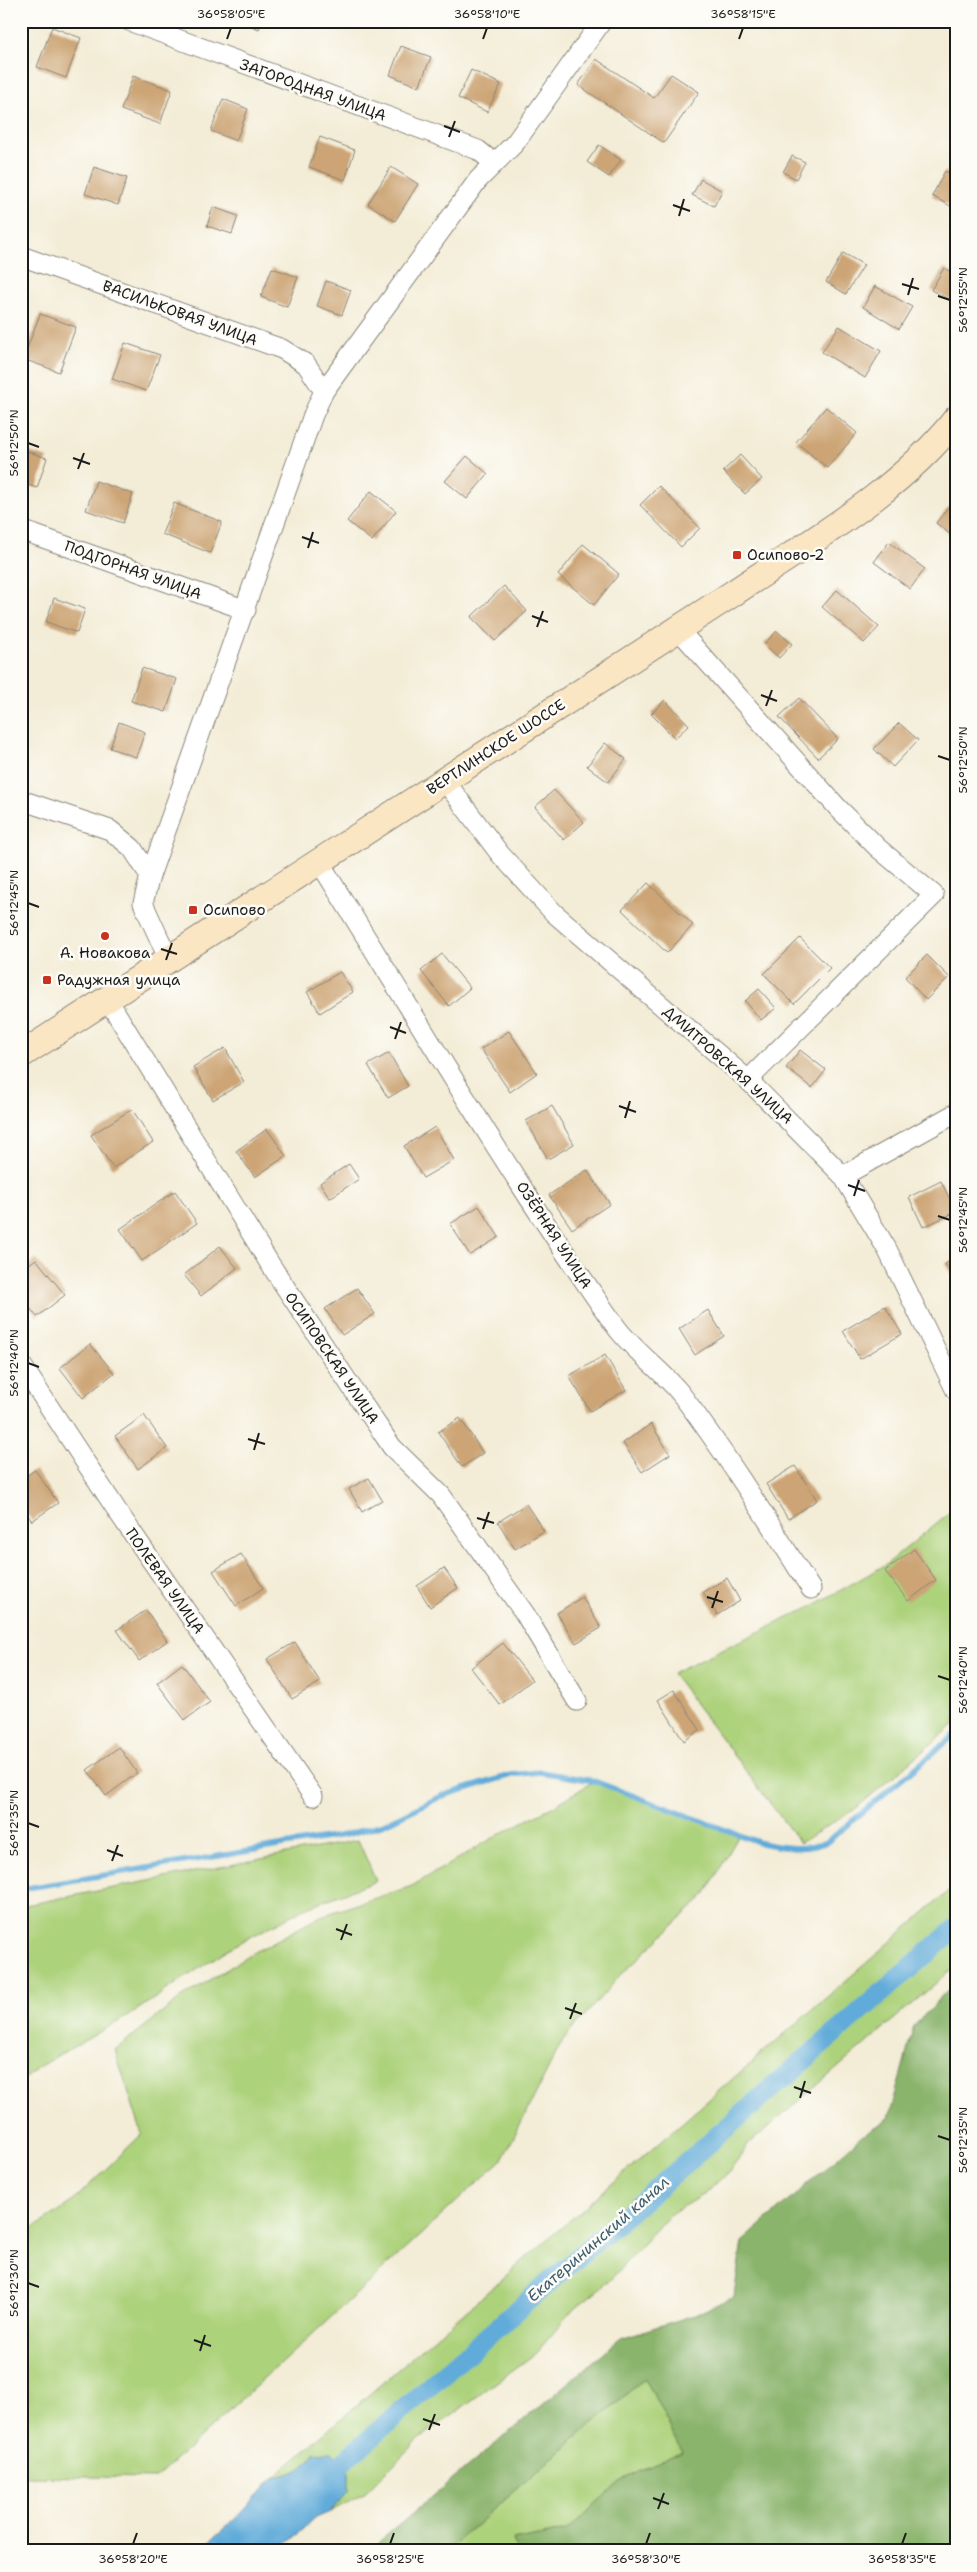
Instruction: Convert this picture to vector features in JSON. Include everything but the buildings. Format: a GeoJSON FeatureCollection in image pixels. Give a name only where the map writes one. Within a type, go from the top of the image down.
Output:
{"type":"FeatureCollection","features":[{"type":"Feature","properties":{"kind":"main road","name":"ВЕРТЛИНСКОЕ ШОССЕ"},"geometry":{"type":"LineString","coordinates":[[21,1055],[732,594],[875,496],[920,460],[956,419]]}},
{"type":"Feature","properties":{"kind":"street","name":"ЗАГОРОДНАЯ УЛИЦА"},"geometry":{"type":"LineString","coordinates":[[129,21],[478,150],[494,163]]}},
{"type":"Feature","properties":{"kind":"street"},"geometry":{"type":"LineString","coordinates":[[169,960],[143,903],[150,876],[246,610],[313,415],[324,391],[478,180],[515,142],[602,21]]}},
{"type":"Feature","properties":{"kind":"street","name":"ВАСИЛЬКОВАЯ УЛИЦА"},"geometry":{"type":"LineString","coordinates":[[21,256],[282,348],[306,364],[324,391]]}},
{"type":"Feature","properties":{"kind":"street","name":"ПОДГОРНАЯ УЛИЦА"},"geometry":{"type":"LineString","coordinates":[[21,530],[246,610]]}},
{"type":"Feature","properties":{"kind":"street"},"geometry":{"type":"LineString","coordinates":[[677,628],[838,808],[878,848],[934,895],[748,1080]]}},
{"type":"Feature","properties":{"kind":"street","name":"ДМИТРОВСКАЯ УЛИЦА"},"geometry":{"type":"LineString","coordinates":[[445,781],[500,854],[554,913],[748,1080],[843,1176],[887,1250],[956,1391]]}},
{"type":"Feature","properties":{"kind":"street"},"geometry":{"type":"LineString","coordinates":[[21,800],[110,830],[132,848],[150,876]]}},
{"type":"Feature","properties":{"kind":"street","name":"ОЗЁРНАЯ УЛИЦА"},"geometry":{"type":"LineString","coordinates":[[320,862],[562,1250],[616,1328],[663,1373],[716,1442],[811,1589]]}},
{"type":"Feature","properties":{"kind":"street","name":"ОСИПОВСКАЯ УЛИЦА"},"geometry":{"type":"LineString","coordinates":[[108,1000],[270,1264],[358,1397],[392,1447],[441,1495],[525,1614],[577,1701]]}},
{"type":"Feature","properties":{"kind":"street"},"geometry":{"type":"LineString","coordinates":[[843,1176],[956,1113]]}},
{"type":"Feature","properties":{"kind":"street","name":"ПОЛЕВАЯ УЛИЦА"},"geometry":{"type":"LineString","coordinates":[[21,1364],[118,1512],[313,1796]]}},
{"type":"Feature","properties":{"kind":"green space"},"geometry":{"type":"Polygon","coordinates":[[[956,1507],[956,1723],[854,1810],[800,1843],[672,1673],[809,1608],[887,1564],[956,1507]]]}},
{"type":"Feature","properties":{"kind":"green space"},"geometry":{"type":"Polygon","coordinates":[[[594,1781],[739,1835],[705,1895],[618,1978],[563,2040],[502,2160],[156,2478],[21,2476],[21,2237],[73,2201],[142,2134],[115,2050],[181,1998],[253,1953],[321,1916],[412,1886],[498,1835],[554,1806],[594,1781]]]}},
{"type":"Feature","properties":{"kind":"green space"},"geometry":{"type":"Polygon","coordinates":[[[358,1840],[376,1881],[303,1909],[228,1949],[128,2016],[38,2067],[21,2083],[21,1906],[358,1840]]]}},
{"type":"Feature","properties":{"kind":"green space"},"geometry":{"type":"Polygon","coordinates":[[[956,1885],[956,1966],[749,2144],[730,2171],[704,2194],[669,2215],[611,2279],[574,2309],[536,2353],[418,2440],[366,2492],[330,2512],[348,2490],[349,2472],[331,2452],[314,2453],[306,2464],[297,2470],[274,2477],[956,1885]]]}},
{"type":"Feature","properties":{"kind":"green space"},"geometry":{"type":"Polygon","coordinates":[[[956,1982],[956,2551],[519,2551],[514,2541],[568,2530],[620,2481],[682,2451],[645,2378],[446,2551],[368,2551],[621,2338],[697,2314],[734,2296],[742,2242],[862,2136],[889,2118],[914,2026],[956,1982]]]}},
{"type":"Feature","properties":{"kind":"green space"},"geometry":{"type":"Polygon","coordinates":[[[645,2378],[682,2451],[620,2481],[568,2530],[514,2541],[519,2551],[446,2551],[645,2378]]]}},
{"type":"Feature","properties":{"kind":"water"},"geometry":{"type":"Polygon","coordinates":[[[331,2452],[349,2472],[349,2490],[330,2512],[314,2519],[278,2551],[198,2551],[235,2519],[274,2477],[287,2474],[302,2467],[314,2453],[331,2452]]]}},
{"type":"Feature","properties":{"kind":"waterway"},"geometry":{"type":"LineString","coordinates":[[21,1889],[345,1835],[384,1824],[442,1796],[511,1775],[540,1772],[594,1781],[761,1843],[786,1847],[810,1847],[827,1842],[956,1734]]}},
{"type":"Feature","properties":{"kind":"waterway","name":"Екатерининский канал"},"geometry":{"type":"LineString","coordinates":[[322,2480],[956,1928]]}},
{"type":"Feature","properties":{"kind":"place","name":"Осипово-2"},"geometry":{"type":"Point","coordinates":[737,555]}},
{"type":"Feature","properties":{"kind":"place","name":"Осипово"},"geometry":{"type":"Point","coordinates":[193,910]}},
{"type":"Feature","properties":{"kind":"place","name":"А. Новакова"},"geometry":{"type":"Point","coordinates":[105,936]}},
{"type":"Feature","properties":{"kind":"place","name":"Радужная улица"},"geometry":{"type":"Point","coordinates":[47,980]}}]}
